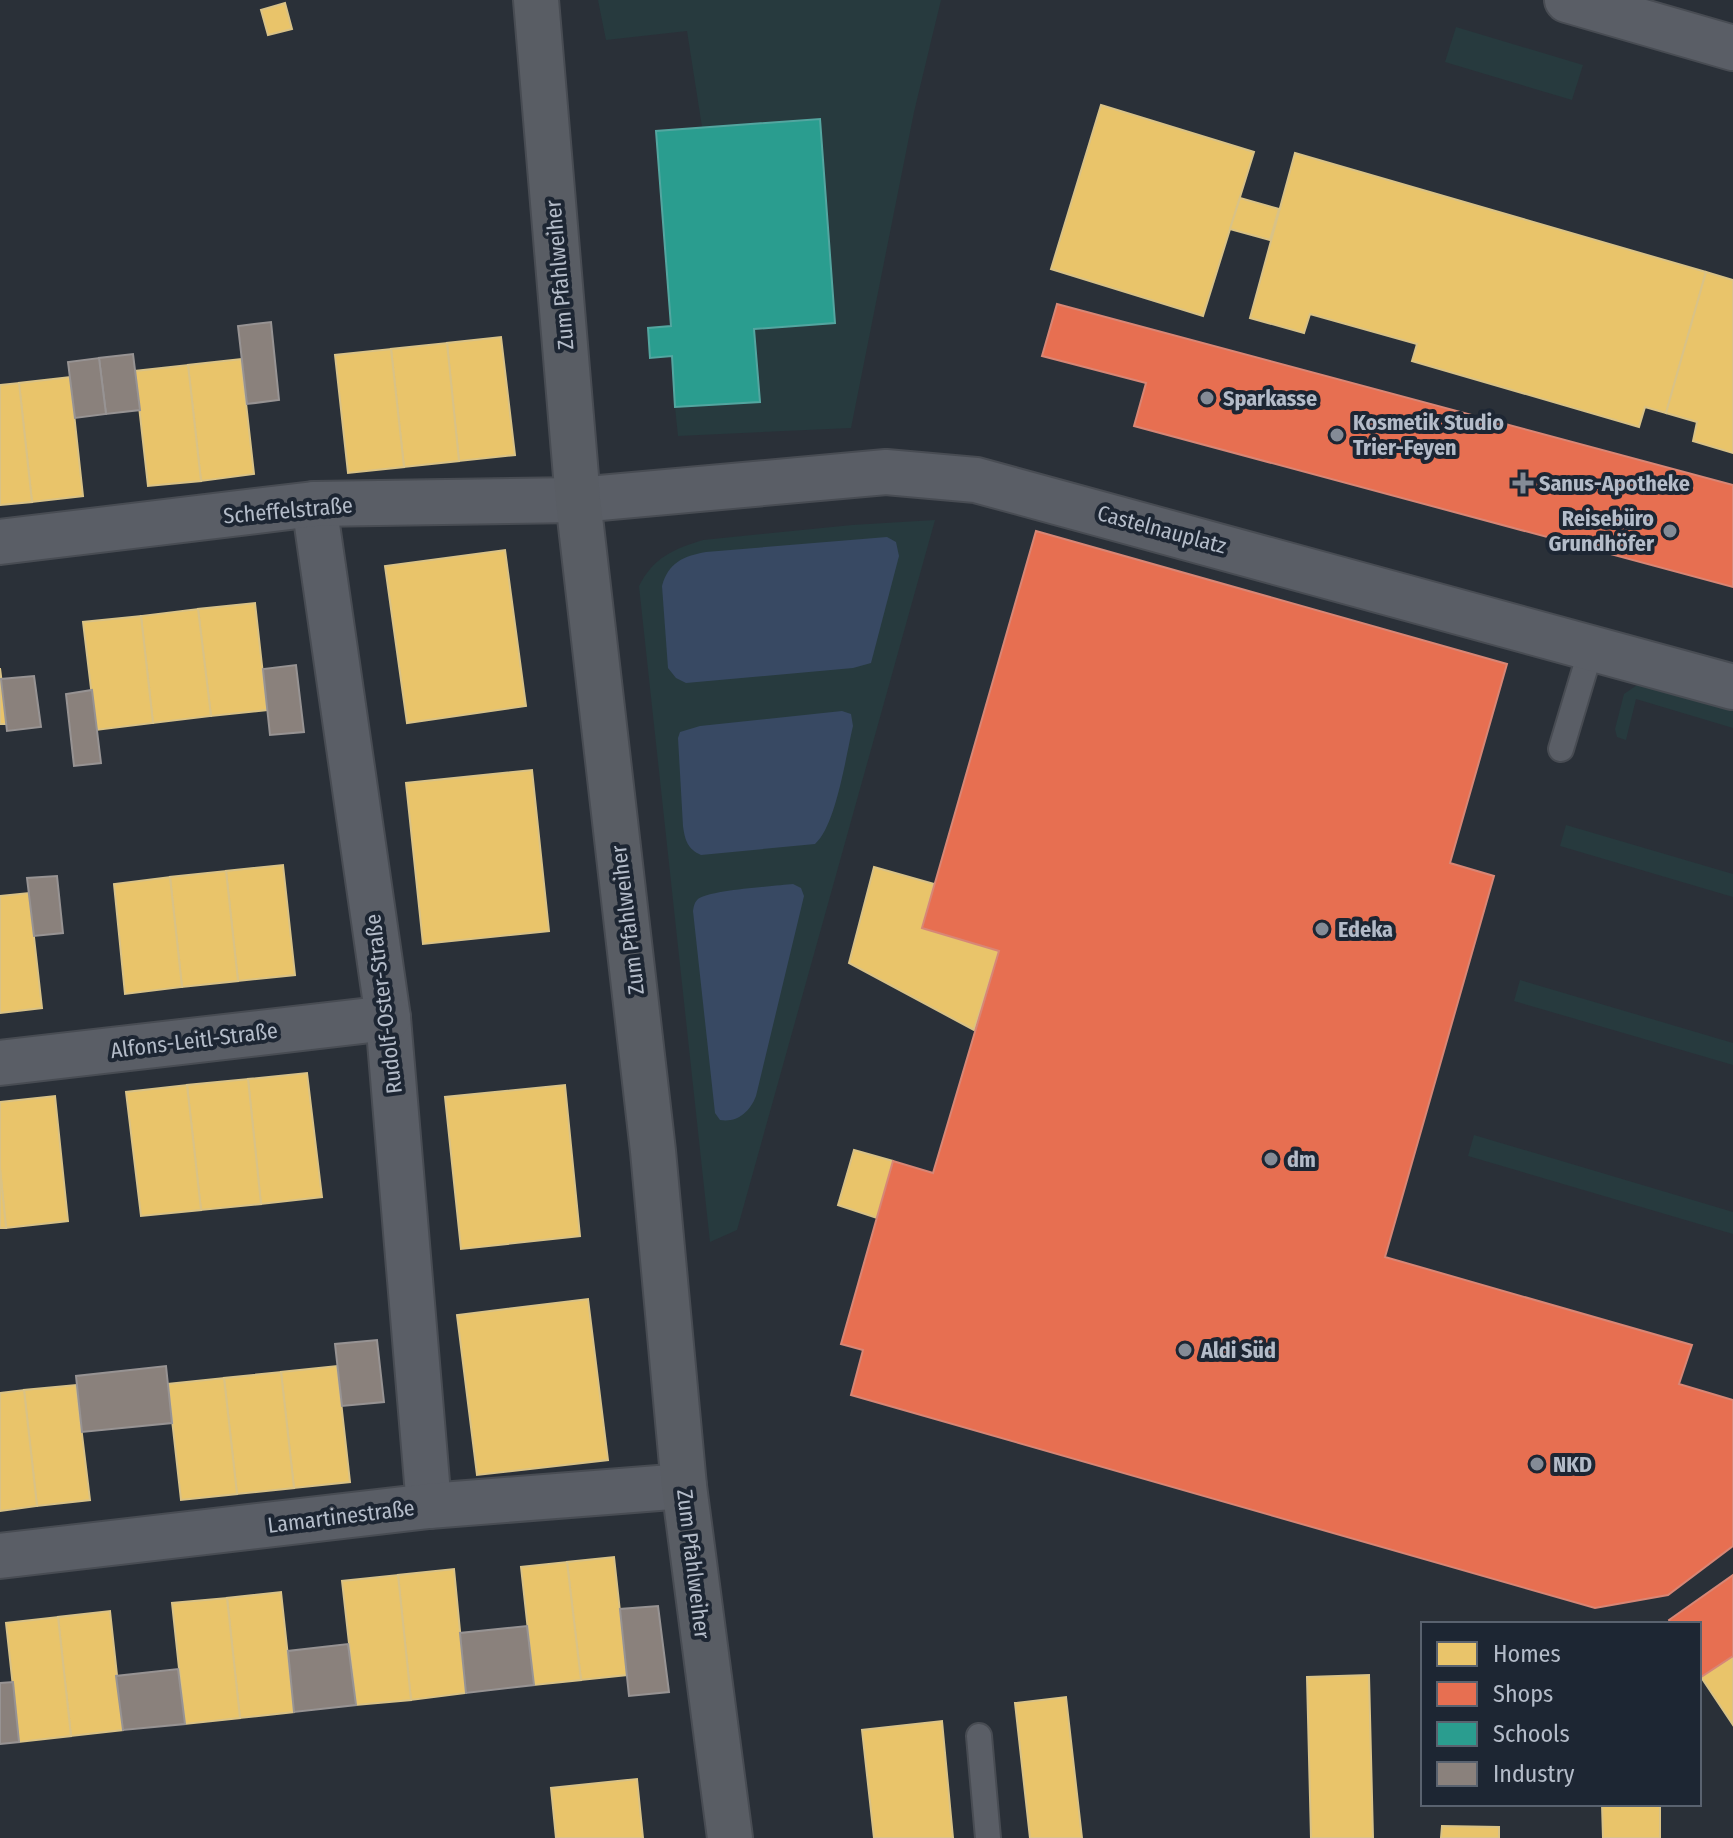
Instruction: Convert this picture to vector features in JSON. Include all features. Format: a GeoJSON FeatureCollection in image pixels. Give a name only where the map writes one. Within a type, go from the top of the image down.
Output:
{"type":"FeatureCollection","features":[{"type":"Feature","properties":{"kind":"street","name":"Zum Pfahlweiher"},"geometry":{"type":"LineString","coordinates":[[536,0],[578,500],[653,1151],[684,1486],[730,1838]]}},
{"type":"Feature","properties":{"kind":"street"},"geometry":{"type":"LineString","coordinates":[[1567,0],[1733,48]]}},
{"type":"Feature","properties":{"kind":"street","name":"Castelnauplatz"},"geometry":{"type":"LineString","coordinates":[[578,500],[886,472],[976,480],[1733,687]]}},
{"type":"Feature","properties":{"kind":"street","name":"Scheffelstraße"},"geometry":{"type":"LineString","coordinates":[[0,542],[314,504],[578,500]]}},
{"type":"Feature","properties":{"kind":"street","name":"Rudolf-Oster-Straße"},"geometry":{"type":"LineString","coordinates":[[314,504],[388,1018],[429,1506]]}},
{"type":"Feature","properties":{"kind":"street","name":"Alfons-Leitl-Straße"},"geometry":{"type":"LineString","coordinates":[[0,1063],[388,1018]]}},
{"type":"Feature","properties":{"kind":"street","name":"Lamartinestraße"},"geometry":{"type":"LineString","coordinates":[[0,1556],[429,1506],[684,1486]]}},
{"type":"Feature","properties":{"kind":"lane"},"geometry":{"type":"LineString","coordinates":[[1561,749],[1591,649]]}},
{"type":"Feature","properties":{"kind":"lane"},"geometry":{"type":"LineString","coordinates":[[979,1736],[988,1838]]}},
{"type":"Feature","properties":{"kind":"green space"},"geometry":{"type":"Polygon","coordinates":[[[598,0],[941,0],[914,112],[851,428],[678,436],[675,407],[760,402],[754,329],[835,323],[820,120],[702,127],[687,31],[606,40],[598,0]]]}},
{"type":"Feature","properties":{"kind":"green space"},"geometry":{"type":"Polygon","coordinates":[[[1456,27],[1583,65],[1572,100],[1445,62],[1456,27]]]}},
{"type":"Feature","properties":{"kind":"green space"},"geometry":{"type":"Polygon","coordinates":[[[935,520],[737,1230],[710,1242],[639,586],[651,568],[665,556],[703,540],[935,520]]]}},
{"type":"Feature","properties":{"kind":"green space"},"geometry":{"type":"Polygon","coordinates":[[[1640,683],[1733,708],[1733,728],[1636,699],[1626,740],[1617,737],[1615,729],[1624,694],[1640,683]]]}},
{"type":"Feature","properties":{"kind":"green space"},"geometry":{"type":"Polygon","coordinates":[[[1566,825],[1733,874],[1733,897],[1560,846],[1566,825]]]}},
{"type":"Feature","properties":{"kind":"green space"},"geometry":{"type":"Polygon","coordinates":[[[1520,980],[1733,1043],[1733,1065],[1514,1001],[1520,980]]]}},
{"type":"Feature","properties":{"kind":"green space"},"geometry":{"type":"Polygon","coordinates":[[[1474,1135],[1733,1212],[1733,1234],[1468,1156],[1474,1135]]]}},
{"type":"Feature","properties":{"kind":"water"},"geometry":{"type":"Polygon","coordinates":[[[887,537],[896,542],[899,556],[871,663],[853,668],[686,683],[676,678],[668,668],[662,586],[672,566],[678,562],[706,552],[887,537]]]}},
{"type":"Feature","properties":{"kind":"water"},"geometry":{"type":"Polygon","coordinates":[[[842,711],[851,714],[853,726],[829,822],[815,844],[701,855],[690,847],[683,826],[680,732],[700,726],[842,711]]]}},
{"type":"Feature","properties":{"kind":"water"},"geometry":{"type":"Polygon","coordinates":[[[793,884],[801,888],[804,896],[756,1096],[742,1115],[732,1120],[720,1120],[715,1113],[694,905],[698,899],[715,893],[793,884]]]}},
{"type":"Feature","properties":{"kind":"building: Homes"},"geometry":{"type":"Polygon","coordinates":[[[285,3],[292,29],[268,35],[261,10],[285,3]]]}},
{"type":"Feature","properties":{"kind":"building: Homes"},"geometry":{"type":"Polygon","coordinates":[[[1101,105],[1254,152],[1203,316],[1051,269],[1101,105]]]}},
{"type":"Feature","properties":{"kind":"building: Homes"},"geometry":{"type":"Polygon","coordinates":[[[1295,153],[1706,272],[1666,413],[1645,407],[1639,427],[1412,361],[1417,344],[1310,314],[1304,333],[1250,318],[1295,153]]]}},
{"type":"Feature","properties":{"kind":"building: Homes"},"geometry":{"type":"Polygon","coordinates":[[[1240,198],[1279,209],[1270,240],[1230,229],[1240,198]]]}},
{"type":"Feature","properties":{"kind":"building: Homes"},"geometry":{"type":"Polygon","coordinates":[[[1706,272],[1733,280],[1733,453],[1693,441],[1697,422],[1666,413],[1706,272]]]}},
{"type":"Feature","properties":{"kind":"building: Homes"},"geometry":{"type":"Polygon","coordinates":[[[501,337],[515,455],[459,461],[447,343],[501,337]]]}},
{"type":"Feature","properties":{"kind":"building: Homes"},"geometry":{"type":"Polygon","coordinates":[[[447,343],[459,461],[404,467],[391,349],[447,343]]]}},
{"type":"Feature","properties":{"kind":"building: Homes"},"geometry":{"type":"Polygon","coordinates":[[[391,349],[404,467],[348,473],[335,355],[391,349]]]}},
{"type":"Feature","properties":{"kind":"building: Homes"},"geometry":{"type":"Polygon","coordinates":[[[241,359],[254,474],[201,481],[188,365],[241,359]]]}},
{"type":"Feature","properties":{"kind":"building: Homes"},"geometry":{"type":"Polygon","coordinates":[[[188,365],[201,481],[148,486],[135,371],[188,365]]]}},
{"type":"Feature","properties":{"kind":"building: Homes"},"geometry":{"type":"Polygon","coordinates":[[[70,377],[83,496],[32,502],[19,383],[70,377]]]}},
{"type":"Feature","properties":{"kind":"building: Homes"},"geometry":{"type":"Polygon","coordinates":[[[19,383],[32,502],[0,505],[0,385],[19,383]]]}},
{"type":"Feature","properties":{"kind":"building: Homes"},"geometry":{"type":"Polygon","coordinates":[[[505,550],[526,706],[407,723],[385,566],[505,550]]]}},
{"type":"Feature","properties":{"kind":"building: Homes"},"geometry":{"type":"Polygon","coordinates":[[[255,603],[267,710],[211,716],[198,609],[255,603]]]}},
{"type":"Feature","properties":{"kind":"building: Homes"},"geometry":{"type":"Polygon","coordinates":[[[198,609],[211,716],[153,723],[141,616],[198,609]]]}},
{"type":"Feature","properties":{"kind":"building: Homes"},"geometry":{"type":"Polygon","coordinates":[[[141,616],[153,723],[96,730],[83,622],[141,616]]]}},
{"type":"Feature","properties":{"kind":"building: Homes"},"geometry":{"type":"Polygon","coordinates":[[[0,668],[7,724],[0,724],[0,668]]]}},
{"type":"Feature","properties":{"kind":"building: Homes"},"geometry":{"type":"Polygon","coordinates":[[[532,770],[549,931],[423,944],[406,783],[532,770]]]}},
{"type":"Feature","properties":{"kind":"building: Homes"},"geometry":{"type":"Polygon","coordinates":[[[283,865],[295,975],[238,981],[226,871],[283,865]]]}},
{"type":"Feature","properties":{"kind":"building: Homes"},"geometry":{"type":"Polygon","coordinates":[[[874,867],[934,884],[922,928],[999,951],[974,1030],[849,963],[874,867]]]}},
{"type":"Feature","properties":{"kind":"building: Homes"},"geometry":{"type":"Polygon","coordinates":[[[226,871],[238,981],[182,987],[170,877],[226,871]]]}},
{"type":"Feature","properties":{"kind":"building: Homes"},"geometry":{"type":"Polygon","coordinates":[[[170,877],[182,987],[125,994],[114,884],[170,877]]]}},
{"type":"Feature","properties":{"kind":"building: Homes"},"geometry":{"type":"Polygon","coordinates":[[[29,893],[42,1008],[0,1013],[0,896],[29,893]]]}},
{"type":"Feature","properties":{"kind":"building: Homes"},"geometry":{"type":"Polygon","coordinates":[[[307,1073],[322,1197],[261,1204],[248,1079],[307,1073]]]}},
{"type":"Feature","properties":{"kind":"building: Homes"},"geometry":{"type":"Polygon","coordinates":[[[248,1079],[261,1204],[201,1210],[187,1085],[248,1079]]]}},
{"type":"Feature","properties":{"kind":"building: Homes"},"geometry":{"type":"Polygon","coordinates":[[[187,1085],[201,1210],[141,1216],[126,1092],[187,1085]]]}},
{"type":"Feature","properties":{"kind":"building: Homes"},"geometry":{"type":"Polygon","coordinates":[[[565,1085],[580,1236],[461,1249],[445,1097],[565,1085]]]}},
{"type":"Feature","properties":{"kind":"building: Homes"},"geometry":{"type":"Polygon","coordinates":[[[55,1096],[68,1221],[6,1228],[0,1168],[0,1102],[55,1096]]]}},
{"type":"Feature","properties":{"kind":"building: Homes"},"geometry":{"type":"Polygon","coordinates":[[[854,1150],[893,1161],[877,1218],[838,1205],[854,1150]]]}},
{"type":"Feature","properties":{"kind":"building: Homes"},"geometry":{"type":"Polygon","coordinates":[[[0,1168],[6,1228],[0,1228],[0,1168]]]}},
{"type":"Feature","properties":{"kind":"building: Homes"},"geometry":{"type":"Polygon","coordinates":[[[588,1299],[608,1460],[477,1475],[457,1315],[588,1299]]]}},
{"type":"Feature","properties":{"kind":"building: Homes"},"geometry":{"type":"Polygon","coordinates":[[[337,1366],[350,1482],[294,1488],[281,1372],[337,1366]]]}},
{"type":"Feature","properties":{"kind":"building: Homes"},"geometry":{"type":"Polygon","coordinates":[[[281,1372],[294,1488],[237,1494],[224,1378],[281,1372]]]}},
{"type":"Feature","properties":{"kind":"building: Homes"},"geometry":{"type":"Polygon","coordinates":[[[224,1378],[237,1494],[181,1500],[168,1384],[224,1378]]]}},
{"type":"Feature","properties":{"kind":"building: Homes"},"geometry":{"type":"Polygon","coordinates":[[[76,1385],[90,1500],[37,1506],[24,1390],[76,1385]]]}},
{"type":"Feature","properties":{"kind":"building: Homes"},"geometry":{"type":"Polygon","coordinates":[[[24,1390],[37,1506],[0,1511],[0,1393],[24,1390]]]}},
{"type":"Feature","properties":{"kind":"building: Homes"},"geometry":{"type":"Polygon","coordinates":[[[614,1557],[627,1675],[581,1680],[567,1562],[614,1557]]]}},
{"type":"Feature","properties":{"kind":"building: Homes"},"geometry":{"type":"Polygon","coordinates":[[[567,1562],[581,1680],[534,1685],[521,1567],[567,1562]]]}},
{"type":"Feature","properties":{"kind":"building: Homes"},"geometry":{"type":"Polygon","coordinates":[[[454,1569],[466,1693],[411,1700],[398,1575],[454,1569]]]}},
{"type":"Feature","properties":{"kind":"building: Homes"},"geometry":{"type":"Polygon","coordinates":[[[398,1575],[411,1700],[356,1705],[342,1581],[398,1575]]]}},
{"type":"Feature","properties":{"kind":"building: Homes"},"geometry":{"type":"Polygon","coordinates":[[[281,1592],[294,1712],[240,1718],[227,1598],[281,1592]]]}},
{"type":"Feature","properties":{"kind":"building: Homes"},"geometry":{"type":"Polygon","coordinates":[[[227,1598],[240,1718],[185,1724],[172,1603],[227,1598]]]}},
{"type":"Feature","properties":{"kind":"building: Homes"},"geometry":{"type":"Polygon","coordinates":[[[110,1611],[123,1730],[71,1736],[58,1617],[110,1611]]]}},
{"type":"Feature","properties":{"kind":"building: Homes"},"geometry":{"type":"Polygon","coordinates":[[[58,1617],[71,1736],[19,1742],[6,1623],[58,1617]]]}},
{"type":"Feature","properties":{"kind":"building: Homes"},"geometry":{"type":"Polygon","coordinates":[[[1733,1656],[1733,1725],[1701,1677],[1733,1656]]]}},
{"type":"Feature","properties":{"kind":"building: Homes"},"geometry":{"type":"Polygon","coordinates":[[[1369,1675],[1373,1838],[1311,1838],[1307,1677],[1369,1675]]]}},
{"type":"Feature","properties":{"kind":"building: Homes"},"geometry":{"type":"Polygon","coordinates":[[[1066,1697],[1082,1838],[1030,1838],[1015,1703],[1066,1697]]]}},
{"type":"Feature","properties":{"kind":"building: Homes"},"geometry":{"type":"Polygon","coordinates":[[[942,1721],[953,1838],[874,1838],[862,1730],[942,1721]]]}},
{"type":"Feature","properties":{"kind":"building: Homes"},"geometry":{"type":"Polygon","coordinates":[[[637,1779],[643,1838],[556,1838],[551,1788],[637,1779]]]}},
{"type":"Feature","properties":{"kind":"building: Homes"},"geometry":{"type":"Polygon","coordinates":[[[1602,1806],[1660,1806],[1660,1838],[1603,1838],[1602,1806]]]}},
{"type":"Feature","properties":{"kind":"building: Homes"},"geometry":{"type":"Polygon","coordinates":[[[1442,1826],[1499,1827],[1499,1838],[1441,1838],[1442,1826]]]}},
{"type":"Feature","properties":{"kind":"building: Shops"},"geometry":{"type":"Polygon","coordinates":[[[1057,304],[1733,485],[1733,587],[1134,426],[1146,383],[1042,356],[1057,304]]]}},
{"type":"Feature","properties":{"kind":"building: Shops"},"geometry":{"type":"Polygon","coordinates":[[[1036,531],[1507,664],[1450,863],[1494,876],[1385,1257],[1692,1345],[1679,1384],[1733,1400],[1733,1546],[1668,1595],[1595,1608],[851,1395],[863,1350],[841,1344],[893,1161],[933,1173],[999,951],[922,928],[1036,531]]]}},
{"type":"Feature","properties":{"kind":"building: Shops"},"geometry":{"type":"Polygon","coordinates":[[[1733,1575],[1733,1656],[1701,1677],[1701,1622],[1669,1620],[1733,1575]]]}},
{"type":"Feature","properties":{"kind":"building: Schools"},"geometry":{"type":"Polygon","coordinates":[[[820,119],[835,323],[754,329],[760,402],[675,407],[672,356],[650,358],[648,328],[671,326],[656,131],[820,119]]]}},
{"type":"Feature","properties":{"kind":"building: Industry"},"geometry":{"type":"Polygon","coordinates":[[[271,322],[279,400],[247,404],[238,326],[271,322]]]}},
{"type":"Feature","properties":{"kind":"building: Industry"},"geometry":{"type":"Polygon","coordinates":[[[133,354],[140,410],[106,414],[99,358],[133,354]]]}},
{"type":"Feature","properties":{"kind":"building: Industry"},"geometry":{"type":"Polygon","coordinates":[[[99,358],[106,414],[75,418],[68,362],[99,358]]]}},
{"type":"Feature","properties":{"kind":"building: Industry"},"geometry":{"type":"Polygon","coordinates":[[[296,665],[304,732],[270,735],[263,669],[296,665]]]}},
{"type":"Feature","properties":{"kind":"building: Industry"},"geometry":{"type":"Polygon","coordinates":[[[34,676],[41,727],[7,731],[1,679],[34,676]]]}},
{"type":"Feature","properties":{"kind":"building: Industry"},"geometry":{"type":"Polygon","coordinates":[[[92,690],[101,763],[74,766],[66,694],[92,690]]]}},
{"type":"Feature","properties":{"kind":"building: Industry"},"geometry":{"type":"Polygon","coordinates":[[[57,876],[63,933],[34,936],[27,878],[57,876]]]}},
{"type":"Feature","properties":{"kind":"building: Industry"},"geometry":{"type":"Polygon","coordinates":[[[377,1340],[384,1402],[342,1406],[335,1344],[377,1340]]]}},
{"type":"Feature","properties":{"kind":"building: Industry"},"geometry":{"type":"Polygon","coordinates":[[[166,1366],[172,1423],[82,1432],[76,1376],[166,1366]]]}},
{"type":"Feature","properties":{"kind":"building: Industry"},"geometry":{"type":"Polygon","coordinates":[[[658,1606],[669,1692],[629,1696],[620,1609],[658,1606]]]}},
{"type":"Feature","properties":{"kind":"building: Industry"},"geometry":{"type":"Polygon","coordinates":[[[527,1626],[534,1685],[466,1693],[460,1633],[527,1626]]]}},
{"type":"Feature","properties":{"kind":"building: Industry"},"geometry":{"type":"Polygon","coordinates":[[[348,1644],[356,1705],[294,1712],[288,1651],[348,1644]]]}},
{"type":"Feature","properties":{"kind":"building: Industry"},"geometry":{"type":"Polygon","coordinates":[[[178,1669],[185,1724],[123,1730],[116,1676],[178,1669]]]}},
{"type":"Feature","properties":{"kind":"building: Industry"},"geometry":{"type":"Polygon","coordinates":[[[13,1682],[19,1742],[0,1744],[0,1683],[13,1682]]]}},
{"type":"Feature","properties":{"kind":"place","name":"Sparkasse"},"geometry":{"type":"Point","coordinates":[1207,398]}},
{"type":"Feature","properties":{"kind":"place","name":"Kosmetik Studio Trier-Feyen"},"geometry":{"type":"Point","coordinates":[1337,435]}},
{"type":"Feature","properties":{"kind":"place","name":"Sanus-Apotheke"},"geometry":{"type":"Point","coordinates":[1523,483]}},
{"type":"Feature","properties":{"kind":"place","name":"Reisebüro Grundhöfer"},"geometry":{"type":"Point","coordinates":[1670,531]}},
{"type":"Feature","properties":{"kind":"place","name":"Edeka"},"geometry":{"type":"Point","coordinates":[1322,929]}},
{"type":"Feature","properties":{"kind":"place","name":"dm"},"geometry":{"type":"Point","coordinates":[1271,1159]}},
{"type":"Feature","properties":{"kind":"place","name":"Aldi Süd"},"geometry":{"type":"Point","coordinates":[1185,1350]}},
{"type":"Feature","properties":{"kind":"place","name":"NKD"},"geometry":{"type":"Point","coordinates":[1537,1464]}}]}
